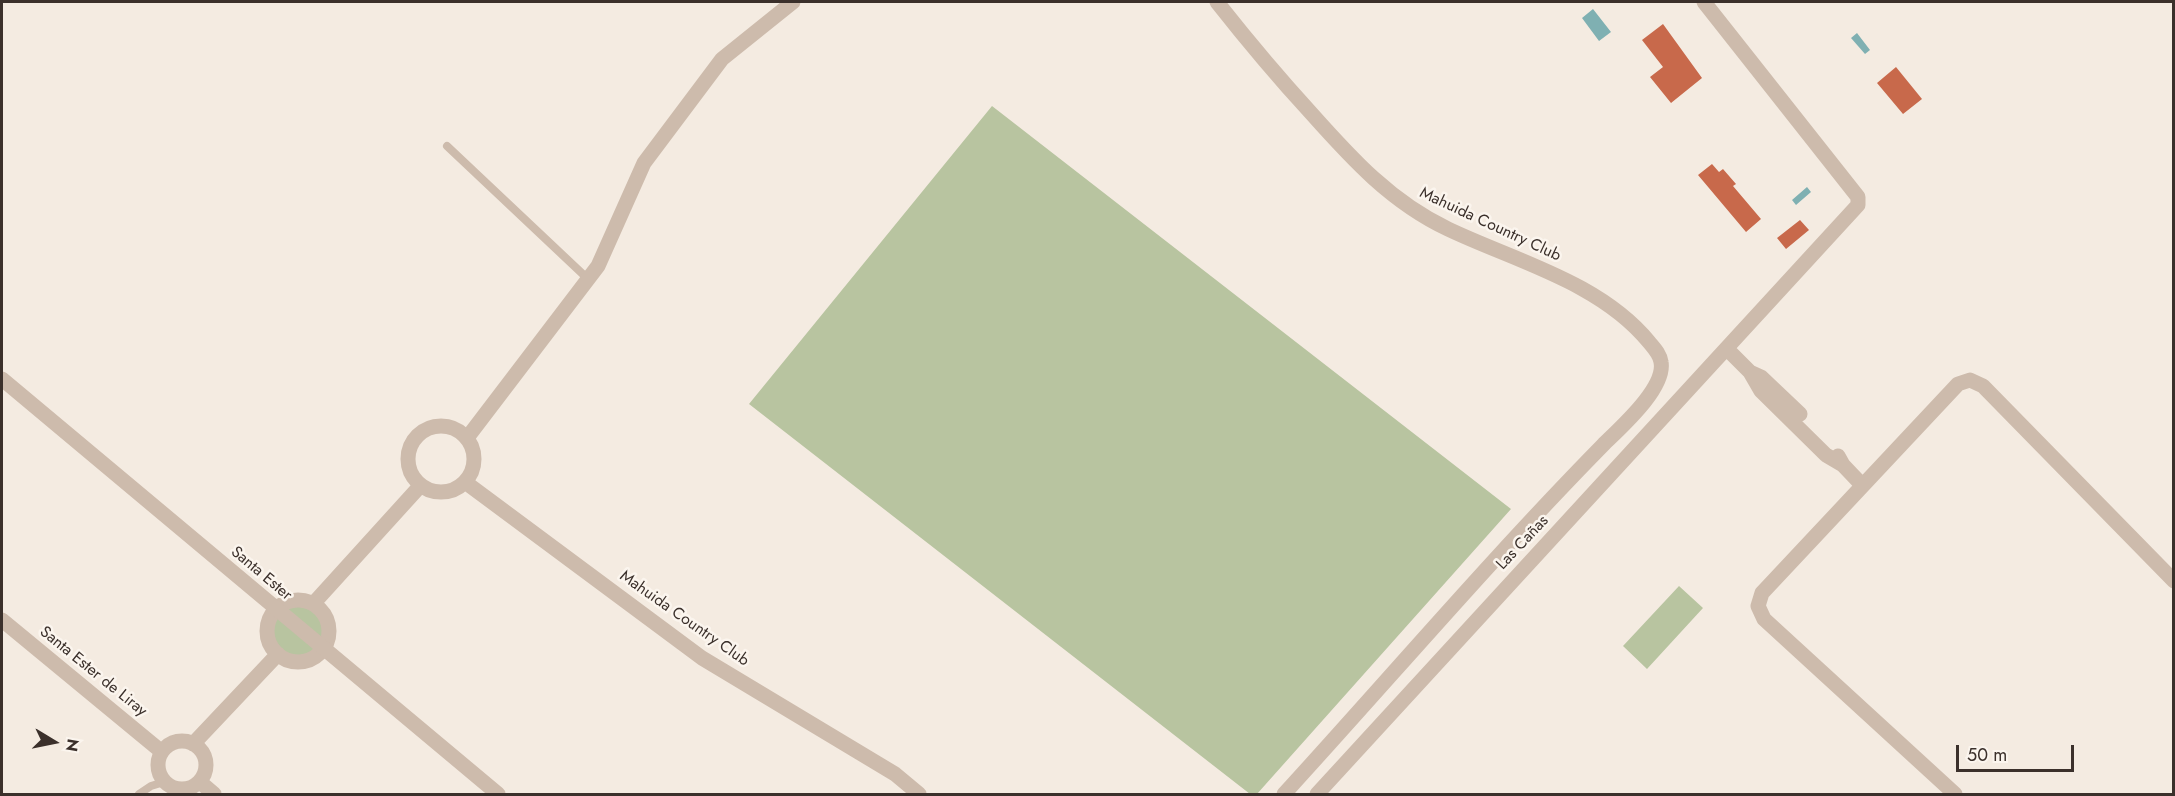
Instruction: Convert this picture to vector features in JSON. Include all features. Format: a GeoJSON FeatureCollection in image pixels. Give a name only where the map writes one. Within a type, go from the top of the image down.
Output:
{"type":"FeatureCollection","features":[{"type":"Feature","properties":{"kind":"street"},"geometry":{"type":"LineString","coordinates":[[467,438],[598,266],[645,163],[722,59],[793,2]]}},
{"type":"Feature","properties":{"kind":"street","name":"Mahuida Country Club"},"geometry":{"type":"LineString","coordinates":[[1217,2],[1257,54],[1357,165],[1403,205],[1443,227],[1549,273],[1592,295],[1642,333],[1662,362],[1660,380],[1654,388],[1557,492],[1284,795]]}},
{"type":"Feature","properties":{"kind":"street","name":"Las Cañas"},"geometry":{"type":"LineString","coordinates":[[1317,795],[1858,205],[1859,201],[1704,2]]}},
{"type":"Feature","properties":{"kind":"street"},"geometry":{"type":"LineString","coordinates":[[1727,349],[1750,372],[1761,391],[1826,455],[1843,465],[1862,485]]}},
{"type":"Feature","properties":{"kind":"street","name":"Santa Ester"},"geometry":{"type":"LineString","coordinates":[[2,379],[498,795]]}},
{"type":"Feature","properties":{"kind":"street"},"geometry":{"type":"LineString","coordinates":[[1955,795],[1764,619],[1759,611],[1759,601],[1762,593],[1958,384],[1974,381],[1983,386],[2174,581]]}},
{"type":"Feature","properties":{"kind":"street"},"geometry":{"type":"LineString","coordinates":[[440,426],[450,427],[467,438],[474,456],[474,465],[465,482],[448,492],[430,490],[421,485],[414,478],[409,459],[415,440],[422,433],[440,426]]}},
{"type":"Feature","properties":{"kind":"street","name":"Mahuida Country Club"},"geometry":{"type":"LineString","coordinates":[[465,482],[702,658],[895,774],[919,795]]}},
{"type":"Feature","properties":{"kind":"street"},"geometry":{"type":"LineString","coordinates":[[313,604],[421,485]]}},
{"type":"Feature","properties":{"kind":"street"},"geometry":{"type":"LineString","coordinates":[[293,600],[313,604],[326,619],[328,640],[323,649],[316,656],[297,662],[278,654],[268,638],[270,618],[275,609],[293,600]]}},
{"type":"Feature","properties":{"kind":"street","name":"Santa Ester de Liray"},"geometry":{"type":"LineString","coordinates":[[2,620],[162,752]]}},
{"type":"Feature","properties":{"kind":"street"},"geometry":{"type":"LineString","coordinates":[[193,744],[278,654]]}},
{"type":"Feature","properties":{"kind":"street"},"geometry":{"type":"LineString","coordinates":[[173,743],[193,744],[200,748],[206,761],[204,776],[200,782],[194,787],[178,789],[164,782],[158,767],[162,752],[173,743]]}},
{"type":"Feature","properties":{"kind":"street"},"geometry":{"type":"LineString","coordinates":[[200,782],[214,795]]}},
{"type":"Feature","properties":{"kind":"lane"},"geometry":{"type":"LineString","coordinates":[[447,146],[588,279]]}},
{"type":"Feature","properties":{"kind":"lane"},"geometry":{"type":"LineString","coordinates":[[139,795],[151,786],[164,782]]}},
{"type":"Feature","properties":{"kind":"green space"},"geometry":{"type":"Polygon","coordinates":[[[992,106],[1511,509],[1257,794],[1250,794],[749,404],[992,106]]]}},
{"type":"Feature","properties":{"kind":"green space"},"geometry":{"type":"Polygon","coordinates":[[[1679,586],[1703,608],[1647,669],[1623,646],[1679,586]]]}},
{"type":"Feature","properties":{"kind":"green space"},"geometry":{"type":"Polygon","coordinates":[[[293,606],[303,606],[316,613],[323,626],[323,636],[316,649],[303,656],[293,656],[284,652],[277,645],[273,636],[273,626],[277,617],[284,610],[293,606]]]}},
{"type":"Feature","properties":{"kind":"water"},"geometry":{"type":"Polygon","coordinates":[[[1593,9],[1611,32],[1599,41],[1582,18],[1593,9]]]}},
{"type":"Feature","properties":{"kind":"water"},"geometry":{"type":"Polygon","coordinates":[[[1857,33],[1870,50],[1865,54],[1851,38],[1857,33]]]}},
{"type":"Feature","properties":{"kind":"water"},"geometry":{"type":"Polygon","coordinates":[[[1807,187],[1811,192],[1796,205],[1792,200],[1807,187]]]}},
{"type":"Feature","properties":{"kind":"building"},"geometry":{"type":"Polygon","coordinates":[[[1663,24],[1702,78],[1671,103],[1650,77],[1663,67],[1642,40],[1663,24]]]}},
{"type":"Feature","properties":{"kind":"building"},"geometry":{"type":"Polygon","coordinates":[[[1896,67],[1922,99],[1903,114],[1877,83],[1896,67]]]}},
{"type":"Feature","properties":{"kind":"building"},"geometry":{"type":"Polygon","coordinates":[[[1712,164],[1719,172],[1723,169],[1736,184],[1733,186],[1761,219],[1746,232],[1698,175],[1712,164]]]}},
{"type":"Feature","properties":{"kind":"building"},"geometry":{"type":"Polygon","coordinates":[[[1800,220],[1809,230],[1786,249],[1777,238],[1800,220]]]}}]}
